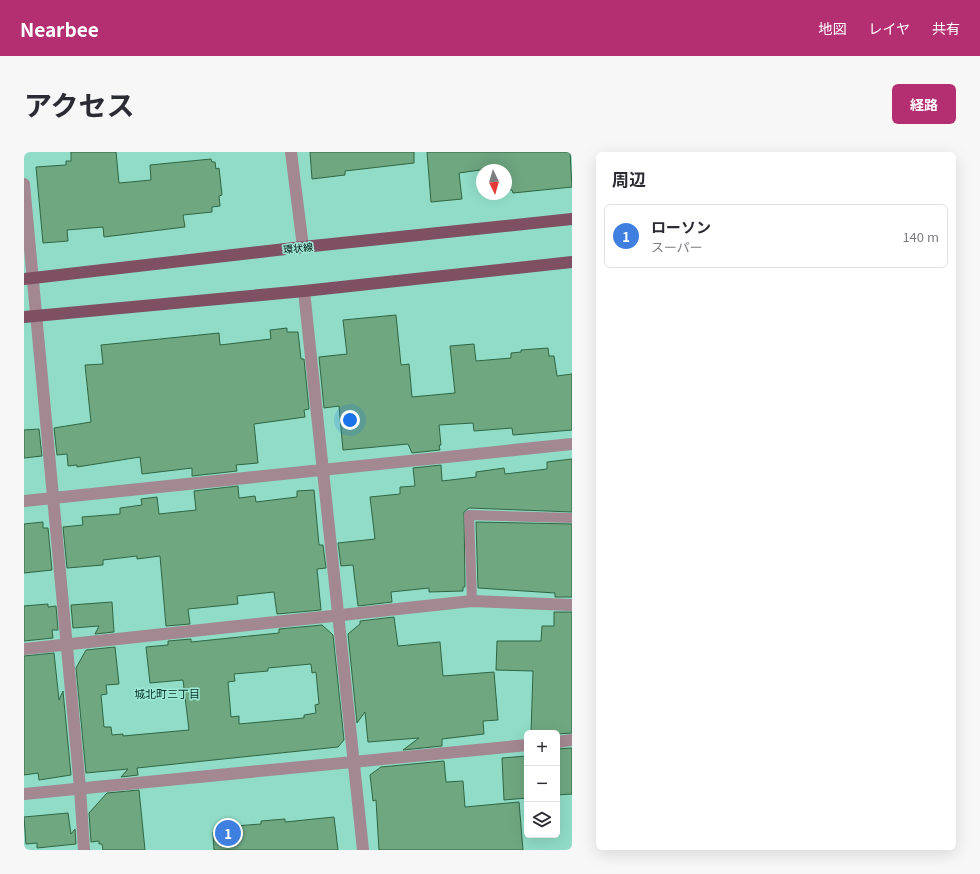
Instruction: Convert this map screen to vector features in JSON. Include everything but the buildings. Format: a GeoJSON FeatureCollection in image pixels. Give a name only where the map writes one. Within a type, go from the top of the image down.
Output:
{"type":"FeatureCollection","features":[{"type":"Feature","properties":{"kind":"main road","name":"環状線"},"geometry":{"type":"LineString","coordinates":[[29,279],[303,247],[572,220]]}},
{"type":"Feature","properties":{"kind":"main road"},"geometry":{"type":"LineString","coordinates":[[24,317],[572,262]]}},
{"type":"Feature","properties":{"kind":"street"},"geometry":{"type":"LineString","coordinates":[[291,152],[303,247]]}},
{"type":"Feature","properties":{"kind":"street"},"geometry":{"type":"LineString","coordinates":[[24,184],[29,279],[36,316],[80,788],[84,850]]}},
{"type":"Feature","properties":{"kind":"street"},"geometry":{"type":"LineString","coordinates":[[304,290],[363,850]]}},
{"type":"Feature","properties":{"kind":"street"},"geometry":{"type":"LineString","coordinates":[[24,501],[572,444]]}},
{"type":"Feature","properties":{"kind":"street"},"geometry":{"type":"LineString","coordinates":[[24,649],[472,601],[572,605]]}},
{"type":"Feature","properties":{"kind":"street"},"geometry":{"type":"LineString","coordinates":[[560,742],[572,740]]}},
{"type":"Feature","properties":{"kind":"street"},"geometry":{"type":"LineString","coordinates":[[24,794],[355,763],[524,745]]}},
{"type":"Feature","properties":{"kind":"lane"},"geometry":{"type":"LineString","coordinates":[[472,601],[469,515],[572,518]]}},
{"type":"Feature","properties":{"kind":"place","name":"ローソン"},"geometry":{"type":"Point","coordinates":[228,833]}},
{"type":"Feature","properties":{"kind":"district","name":"城北町三丁目"},"geometry":{"type":"Point","coordinates":[167,694]}}]}
